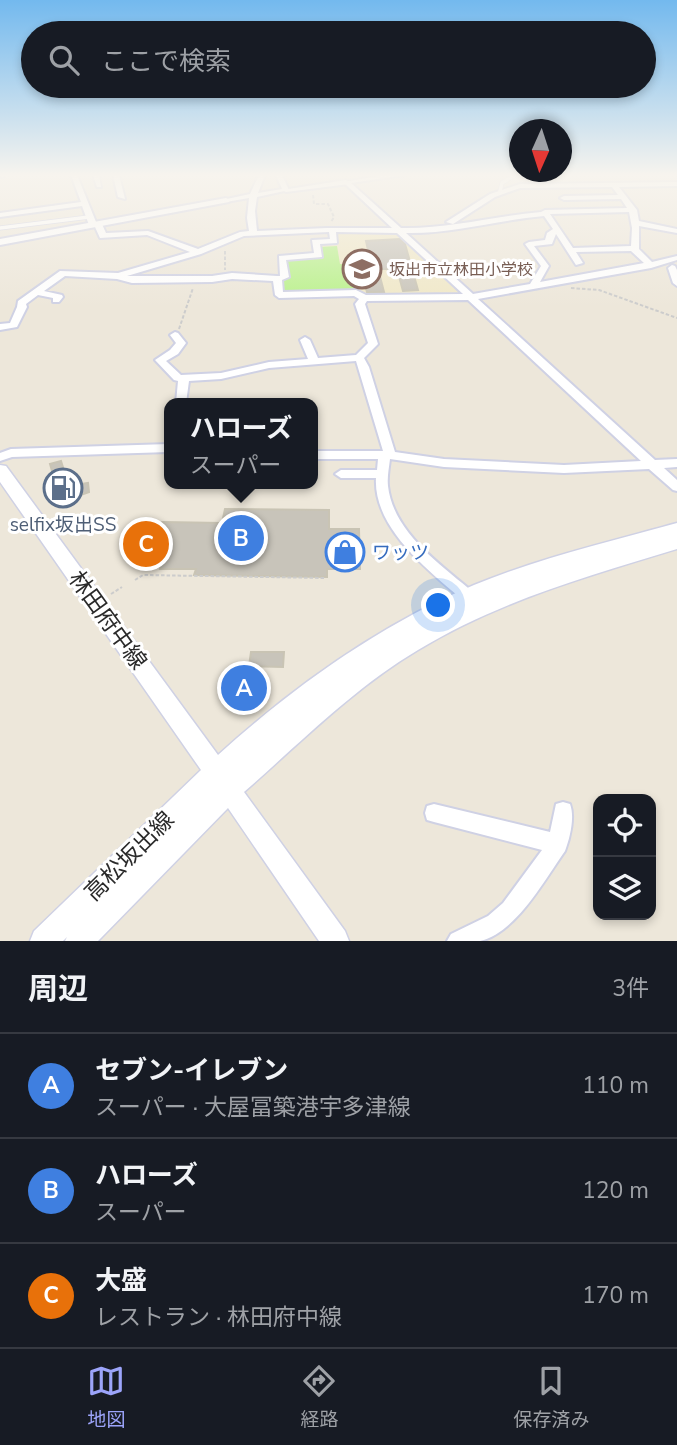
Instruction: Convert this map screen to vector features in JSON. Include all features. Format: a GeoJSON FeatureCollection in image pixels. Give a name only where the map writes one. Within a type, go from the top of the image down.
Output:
{"type":"FeatureCollection","features":[{"type":"Feature","properties":{"kind":"main road","name":"林田府中線"},"geometry":{"type":"LineString","coordinates":[[0,470],[335,941]]}},
{"type":"Feature","properties":{"kind":"main road"},"geometry":{"type":"LineString","coordinates":[[222,780],[298,702],[351,663],[402,631],[468,596],[552,565],[677,530]]}},
{"type":"Feature","properties":{"kind":"main road"},"geometry":{"type":"LineString","coordinates":[[222,780],[360,677],[410,644],[460,617],[545,581],[677,541]]}},
{"type":"Feature","properties":{"kind":"main road","name":"高松坂出線"},"geometry":{"type":"LineString","coordinates":[[44,941],[222,780]]}},
{"type":"Feature","properties":{"kind":"main road","name":"高松坂出線"},"geometry":{"type":"LineString","coordinates":[[79,941],[222,780]]}},
{"type":"Feature","properties":{"kind":"street"},"geometry":{"type":"LineString","coordinates":[[92,219],[103,236],[148,233],[198,252]]}},
{"type":"Feature","properties":{"kind":"street"},"geometry":{"type":"LineString","coordinates":[[0,242],[113,219]]}},
{"type":"Feature","properties":{"kind":"street"},"geometry":{"type":"LineString","coordinates":[[251,219],[253,233]]}},
{"type":"Feature","properties":{"kind":"street"},"geometry":{"type":"LineString","coordinates":[[387,219],[677,487]]}},
{"type":"Feature","properties":{"kind":"street"},"geometry":{"type":"LineString","coordinates":[[446,227],[447,223],[455,219]]}},
{"type":"Feature","properties":{"kind":"street"},"geometry":{"type":"LineString","coordinates":[[118,276],[198,252],[239,235],[332,230],[401,232],[503,219]]}},
{"type":"Feature","properties":{"kind":"street"},"geometry":{"type":"LineString","coordinates":[[549,219],[579,264]]}},
{"type":"Feature","properties":{"kind":"street"},"geometry":{"type":"LineString","coordinates":[[635,219],[635,248],[647,266]]}},
{"type":"Feature","properties":{"kind":"street"},"geometry":{"type":"LineString","coordinates":[[467,223],[477,234]]}},
{"type":"Feature","properties":{"kind":"street"},"geometry":{"type":"LineString","coordinates":[[636,223],[677,231]]}},
{"type":"Feature","properties":{"kind":"street"},"geometry":{"type":"LineString","coordinates":[[446,227],[458,237]]}},
{"type":"Feature","properties":{"kind":"street"},"geometry":{"type":"LineString","coordinates":[[0,327],[14,325],[22,307],[21,303],[63,273],[118,276],[132,280],[223,277],[277,279],[285,277],[282,258],[319,255],[315,242],[334,245],[332,230]]}},
{"type":"Feature","properties":{"kind":"street"},"geometry":{"type":"LineString","coordinates":[[534,285],[545,266],[529,244],[549,242],[550,235],[557,230]]}},
{"type":"Feature","properties":{"kind":"street"},"geometry":{"type":"LineString","coordinates":[[571,250],[635,248]]}},
{"type":"Feature","properties":{"kind":"street"},"geometry":{"type":"LineString","coordinates":[[277,279],[278,294],[281,296],[356,293],[364,298],[472,297],[647,266],[677,258]]}},
{"type":"Feature","properties":{"kind":"street"},"geometry":{"type":"LineString","coordinates":[[647,266],[675,268],[677,282]]}},
{"type":"Feature","properties":{"kind":"street"},"geometry":{"type":"LineString","coordinates":[[38,292],[59,297],[55,300]]}},
{"type":"Feature","properties":{"kind":"street"},"geometry":{"type":"LineString","coordinates":[[175,335],[181,343],[174,352],[160,360],[174,376],[184,379],[221,376],[269,365],[359,358],[373,344],[360,303],[364,298]]}},
{"type":"Feature","properties":{"kind":"street"},"geometry":{"type":"LineString","coordinates":[[305,340],[314,362]]}},
{"type":"Feature","properties":{"kind":"street"},"geometry":{"type":"LineString","coordinates":[[359,358],[364,367],[387,455],[382,487],[389,506],[416,551],[468,596]]}},
{"type":"Feature","properties":{"kind":"street"},"geometry":{"type":"LineString","coordinates":[[182,398],[184,379]]}},
{"type":"Feature","properties":{"kind":"street"},"geometry":{"type":"LineString","coordinates":[[0,457],[11,453],[164,448]]}},
{"type":"Feature","properties":{"kind":"street"},"geometry":{"type":"LineString","coordinates":[[318,455],[387,455],[444,463],[564,469],[677,463]]}},
{"type":"Feature","properties":{"kind":"street"},"geometry":{"type":"LineString","coordinates":[[341,474],[383,474]]}},
{"type":"Feature","properties":{"kind":"street"},"geometry":{"type":"LineString","coordinates":[[458,941],[495,923],[510,910],[558,844],[563,811]]}},
{"type":"Feature","properties":{"kind":"street"},"geometry":{"type":"LineString","coordinates":[[433,813],[558,844]]}},
{"type":"Feature","properties":{"kind":"lane"},"geometry":{"type":"LineString","coordinates":[[0,229],[94,222]]}},
{"type":"Feature","properties":{"kind":"path"},"geometry":{"type":"LineString","coordinates":[[332,230],[334,219]]}},
{"type":"Feature","properties":{"kind":"path"},"geometry":{"type":"LineString","coordinates":[[223,277],[226,242]]}},
{"type":"Feature","properties":{"kind":"path"},"geometry":{"type":"LineString","coordinates":[[175,335],[188,309],[197,278]]}},
{"type":"Feature","properties":{"kind":"path"},"geometry":{"type":"LineString","coordinates":[[571,288],[606,292],[677,318]]}},
{"type":"Feature","properties":{"kind":"path"},"geometry":{"type":"LineString","coordinates":[[135,580],[143,575],[325,578]]}},
{"type":"Feature","properties":{"kind":"path"},"geometry":{"type":"LineString","coordinates":[[111,594],[122,587]]}},
{"type":"Feature","properties":{"kind":"shaded area","name":"坂出市立林田小学校"},"geometry":{"type":"Polygon","coordinates":[[[335,232],[393,233],[402,236],[467,294],[364,296],[287,277],[321,256],[318,243],[336,242],[335,232]]]}},
{"type":"Feature","properties":{"kind":"green space"},"geometry":{"type":"Polygon","coordinates":[[[337,246],[340,264],[352,264],[358,292],[280,294],[282,261],[321,257],[319,247],[337,246]]]}},
{"type":"Feature","properties":{"kind":"building"},"geometry":{"type":"Polygon","coordinates":[[[400,239],[405,244],[418,290],[403,291],[397,269],[378,269],[384,292],[367,292],[360,264],[371,264],[366,241],[400,239]]]}},
{"type":"Feature","properties":{"kind":"building"},"geometry":{"type":"Polygon","coordinates":[[[61,461],[69,486],[88,483],[89,492],[61,502],[50,464],[61,461]]]}},
{"type":"Feature","properties":{"kind":"building"},"geometry":{"type":"Polygon","coordinates":[[[225,509],[329,510],[329,529],[359,529],[360,569],[327,569],[327,577],[194,575],[196,569],[160,569],[165,551],[143,557],[142,551],[131,554],[129,542],[138,540],[136,528],[163,522],[222,523],[225,509]]]}},
{"type":"Feature","properties":{"kind":"building"},"geometry":{"type":"Polygon","coordinates":[[[251,652],[284,652],[283,667],[249,666],[251,652]]]}},
{"type":"Feature","properties":{"kind":"building"},"geometry":{"type":"Polygon","coordinates":[[[248,673],[259,687],[238,702],[227,688],[248,673]]]}},
{"type":"Feature","properties":{"kind":"place","name":"坂出市立林田小学校"},"geometry":{"type":"Point","coordinates":[362,269]}},
{"type":"Feature","properties":{"kind":"place","name":"selfix坂出SS"},"geometry":{"type":"Point","coordinates":[63,488]}},
{"type":"Feature","properties":{"kind":"place","name":"ハローズ"},"geometry":{"type":"Point","coordinates":[241,538]}},
{"type":"Feature","properties":{"kind":"place","name":"大盛"},"geometry":{"type":"Point","coordinates":[146,544]}},
{"type":"Feature","properties":{"kind":"place","name":"ワッツ"},"geometry":{"type":"Point","coordinates":[345,552]}},
{"type":"Feature","properties":{"kind":"place","name":"セブン-イレブン"},"geometry":{"type":"Point","coordinates":[244,688]}}]}
